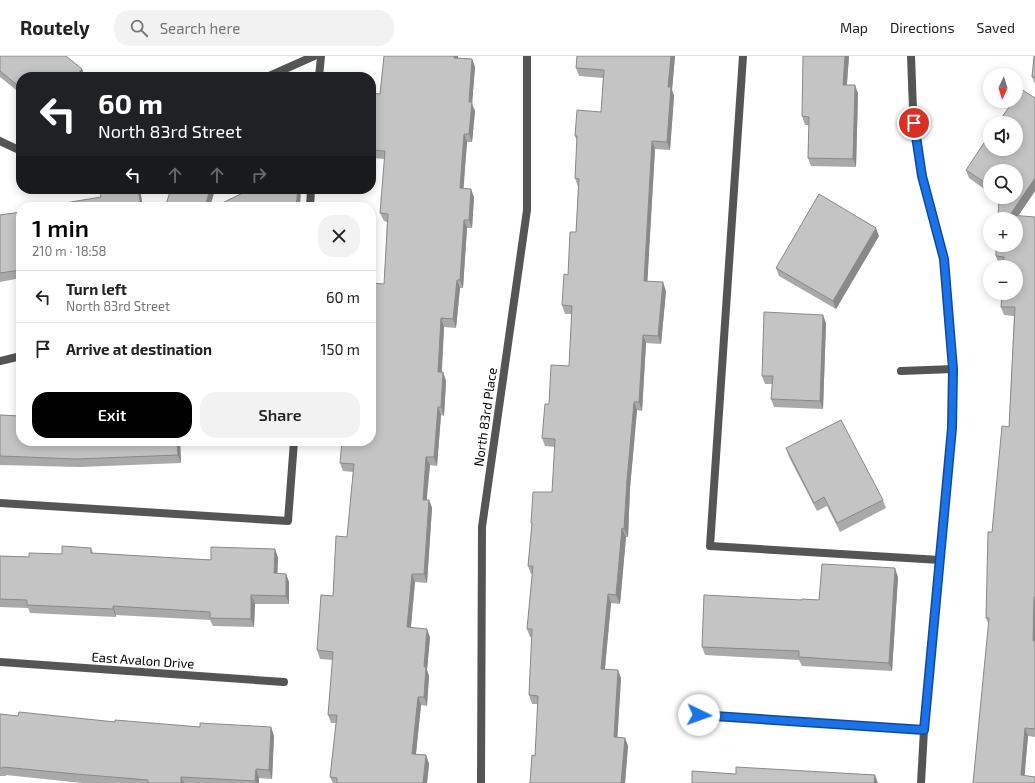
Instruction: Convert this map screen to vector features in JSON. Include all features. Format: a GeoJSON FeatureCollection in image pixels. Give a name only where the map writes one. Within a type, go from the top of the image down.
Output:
{"type":"FeatureCollection","features":[{"type":"Feature","properties":{"kind":"street"},"geometry":{"type":"LineString","coordinates":[[278,72],[314,56]]}},
{"type":"Feature","properties":{"kind":"street"},"geometry":{"type":"LineString","coordinates":[[319,72],[321,56]]}},
{"type":"Feature","properties":{"kind":"street","name":"North 83rd Place"},"geometry":{"type":"LineString","coordinates":[[481,783],[482,527],[527,210],[527,56]]}},
{"type":"Feature","properties":{"kind":"street"},"geometry":{"type":"LineString","coordinates":[[743,56],[710,546],[940,560]]}},
{"type":"Feature","properties":{"kind":"street"},"geometry":{"type":"LineString","coordinates":[[911,56],[913,109],[922,176],[944,259],[953,369],[952,428],[924,730],[921,783]]}},
{"type":"Feature","properties":{"kind":"street"},"geometry":{"type":"LineString","coordinates":[[0,141],[16,149]]}},
{"type":"Feature","properties":{"kind":"street"},"geometry":{"type":"LineString","coordinates":[[0,361],[16,357]]}},
{"type":"Feature","properties":{"kind":"street"},"geometry":{"type":"LineString","coordinates":[[901,371],[953,369]]}},
{"type":"Feature","properties":{"kind":"street"},"geometry":{"type":"LineString","coordinates":[[0,503],[288,521],[294,446]]}},
{"type":"Feature","properties":{"kind":"street","name":"East Avalon Drive"},"geometry":{"type":"LineString","coordinates":[[0,662],[284,682]]}},
{"type":"Feature","properties":{"kind":"street"},"geometry":{"type":"LineString","coordinates":[[699,715],[924,730]]}},
{"type":"Feature","properties":{"kind":"building"},"geometry":{"type":"Polygon","coordinates":[[[0,56],[66,56],[82,69],[79,72],[16,72],[16,84],[0,71],[0,56]]]}},
{"type":"Feature","properties":{"kind":"building"},"geometry":{"type":"Polygon","coordinates":[[[384,56],[454,56],[454,58],[472,59],[469,102],[472,102],[469,134],[464,134],[460,188],[471,189],[469,220],[464,220],[460,280],[457,280],[453,319],[441,318],[438,372],[443,372],[441,407],[438,407],[434,457],[426,457],[423,500],[429,500],[424,574],[412,574],[407,627],[427,629],[424,667],[426,667],[424,697],[418,697],[412,754],[426,755],[423,783],[337,783],[337,778],[330,777],[337,715],[328,715],[333,652],[317,650],[321,595],[333,596],[336,536],[347,537],[354,464],[340,463],[342,446],[376,446],[376,283],[384,284],[388,214],[380,213],[385,151],[376,150],[376,94],[380,94],[384,56]]]}},
{"type":"Feature","properties":{"kind":"building"},"geometry":{"type":"Polygon","coordinates":[[[577,56],[671,56],[668,87],[671,87],[667,142],[652,141],[644,281],[663,282],[658,336],[643,335],[639,402],[634,402],[624,529],[622,528],[616,595],[608,594],[601,669],[618,670],[614,737],[625,738],[621,783],[530,783],[532,755],[535,756],[538,696],[529,695],[532,629],[527,629],[533,566],[528,566],[533,492],[552,492],[555,439],[542,438],[545,404],[549,404],[551,365],[569,366],[572,306],[562,305],[564,274],[568,275],[570,232],[576,232],[579,179],[575,178],[577,136],[575,136],[577,110],[601,112],[604,70],[576,68],[577,56]]]}},
{"type":"Feature","properties":{"kind":"building"},"geometry":{"type":"Polygon","coordinates":[[[803,56],[845,56],[843,85],[855,85],[853,159],[808,158],[809,117],[802,116],[803,56]]]}},
{"type":"Feature","properties":{"kind":"building"},"geometry":{"type":"Polygon","coordinates":[[[1034,56],[1035,77],[1032,77],[1034,56]]]}},
{"type":"Feature","properties":{"kind":"building"},"geometry":{"type":"Polygon","coordinates":[[[1023,90],[1035,98],[1035,178],[1023,196],[1023,164],[983,164],[983,181],[966,170],[983,144],[983,156],[1023,156],[1023,116],[1003,116],[1008,108],[1023,108],[1023,90]]]}},
{"type":"Feature","properties":{"kind":"building"},"geometry":{"type":"Polygon","coordinates":[[[101,194],[139,194],[140,202],[71,202],[101,197],[101,194]]]}},
{"type":"Feature","properties":{"kind":"building"},"geometry":{"type":"Polygon","coordinates":[[[169,194],[209,194],[206,202],[167,202],[169,194]]]}},
{"type":"Feature","properties":{"kind":"building"},"geometry":{"type":"Polygon","coordinates":[[[241,194],[297,194],[297,202],[224,202],[241,194]]]}},
{"type":"Feature","properties":{"kind":"building"},"geometry":{"type":"Polygon","coordinates":[[[819,194],[876,228],[833,301],[776,268],[819,194]]]}},
{"type":"Feature","properties":{"kind":"building"},"geometry":{"type":"Polygon","coordinates":[[[999,204],[1017,204],[1012,212],[998,212],[999,204]]]}},
{"type":"Feature","properties":{"kind":"building"},"geometry":{"type":"Polygon","coordinates":[[[16,213],[16,271],[0,273],[0,215],[16,213]]]}},
{"type":"Feature","properties":{"kind":"building"},"geometry":{"type":"Polygon","coordinates":[[[1023,216],[1035,217],[1035,597],[1033,641],[1035,641],[1035,729],[1025,728],[1021,775],[1035,777],[1035,783],[973,783],[989,618],[986,618],[988,532],[992,532],[1002,426],[1009,427],[1015,307],[1001,307],[1002,300],[1023,300],[1023,260],[1004,260],[1004,257],[996,256],[996,252],[1023,252],[1023,216]]]}},
{"type":"Feature","properties":{"kind":"building"},"geometry":{"type":"Polygon","coordinates":[[[764,312],[823,315],[820,401],[771,399],[773,376],[762,376],[764,312]]]}},
{"type":"Feature","properties":{"kind":"building"},"geometry":{"type":"Polygon","coordinates":[[[0,415],[16,416],[16,446],[177,446],[178,455],[77,459],[0,456],[0,415]]]}},
{"type":"Feature","properties":{"kind":"building"},"geometry":{"type":"Polygon","coordinates":[[[841,420],[883,500],[837,523],[824,497],[814,503],[786,448],[841,420]]]}},
{"type":"Feature","properties":{"kind":"building"},"geometry":{"type":"Polygon","coordinates":[[[62,546],[91,548],[91,553],[211,560],[211,547],[275,549],[274,573],[286,574],[286,596],[251,595],[251,619],[210,618],[210,612],[113,606],[113,609],[27,605],[27,600],[0,599],[0,556],[29,557],[29,553],[62,554],[62,546]]]}},
{"type":"Feature","properties":{"kind":"building"},"geometry":{"type":"Polygon","coordinates":[[[822,564],[895,568],[889,663],[799,657],[799,651],[702,647],[704,595],[819,600],[822,564]]]}},
{"type":"Feature","properties":{"kind":"building"},"geometry":{"type":"Polygon","coordinates":[[[19,712],[115,722],[115,720],[200,727],[200,723],[271,727],[269,770],[256,769],[255,781],[181,777],[181,783],[148,783],[148,780],[3,767],[0,768],[0,714],[18,716],[19,712]]]}},
{"type":"Feature","properties":{"kind":"building"},"geometry":{"type":"Polygon","coordinates":[[[736,767],[875,775],[874,783],[692,783],[692,771],[736,774],[736,767]]]}},
{"type":"Feature","properties":{"kind":"route"},"geometry":{"type":"LineString","coordinates":[[699,715],[924,730],[952,428],[953,369],[944,259],[922,176],[914,123]]}}]}
